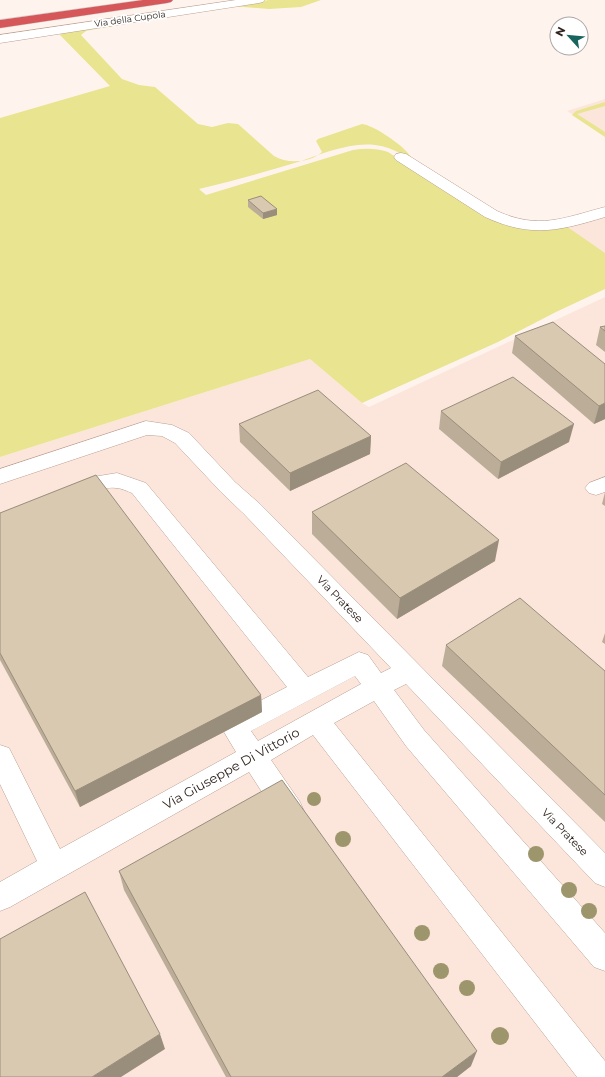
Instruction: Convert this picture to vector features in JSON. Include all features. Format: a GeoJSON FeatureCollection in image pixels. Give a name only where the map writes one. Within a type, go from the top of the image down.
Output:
{"type":"FeatureCollection","features":[{"type":"Feature","properties":{"kind":"highway"},"geometry":{"type":"LineString","coordinates":[[0,15],[106,0]]}},
{"type":"Feature","properties":{"kind":"highway"},"geometry":{"type":"LineString","coordinates":[[0,24],[167,0]]}},
{"type":"Feature","properties":{"kind":"street","name":"Via della Cupola"},"geometry":{"type":"LineString","coordinates":[[0,39],[259,0]]}},
{"type":"Feature","properties":{"kind":"street"},"geometry":{"type":"LineString","coordinates":[[401,157],[501,220],[517,225],[553,227],[605,212]]}},
{"type":"Feature","properties":{"kind":"street","name":"Via Pratese"},"geometry":{"type":"LineString","coordinates":[[0,477],[146,428],[167,429],[174,432],[182,438],[228,487],[252,509],[409,670],[605,874]]}},
{"type":"Feature","properties":{"kind":"street"},"geometry":{"type":"LineString","coordinates":[[58,499],[100,482],[117,480],[139,488],[304,690]]}},
{"type":"Feature","properties":{"kind":"street"},"geometry":{"type":"LineString","coordinates":[[305,833],[234,727],[359,662],[415,738],[605,956]]}},
{"type":"Feature","properties":{"kind":"street","name":"Via Giuseppe Di Vittorio"},"geometry":{"type":"LineString","coordinates":[[0,897],[316,720],[409,670]]}},
{"type":"Feature","properties":{"kind":"street"},"geometry":{"type":"LineString","coordinates":[[316,720],[597,1077]]}},
{"type":"Feature","properties":{"kind":"street"},"geometry":{"type":"LineString","coordinates":[[0,756],[54,867]]}},
{"type":"Feature","properties":{"kind":"shaded area"},"geometry":{"type":"Polygon","coordinates":[[[269,0],[321,0],[301,7],[269,9],[231,6],[90,30],[81,35],[122,79],[139,85],[155,87],[198,124],[212,127],[228,123],[238,124],[279,159],[302,161],[199,189],[206,195],[353,150],[370,149],[384,151],[388,152],[482,212],[508,224],[521,228],[537,229],[566,226],[605,253],[605,289],[498,342],[362,403],[310,359],[0,457],[0,118],[110,86],[60,35],[61,32],[269,0]]]}},
{"type":"Feature","properties":{"kind":"shaded area"},"geometry":{"type":"Polygon","coordinates":[[[605,99],[605,136],[567,111],[605,99]]]}},
{"type":"Feature","properties":{"kind":"shaded area"},"geometry":{"type":"Polygon","coordinates":[[[605,102],[605,106],[577,114],[605,132],[605,137],[572,115],[576,111],[605,102]]]}},
{"type":"Feature","properties":{"kind":"shaded area"},"geometry":{"type":"Polygon","coordinates":[[[362,124],[379,131],[392,139],[420,165],[397,151],[375,145],[355,145],[318,155],[322,152],[316,141],[318,139],[362,124]]]}},
{"type":"Feature","properties":{"kind":"shaded area"},"geometry":{"type":"Polygon","coordinates":[[[441,179],[488,208],[504,216],[529,222],[554,222],[546,224],[523,223],[495,213],[441,179]]]}},
{"type":"Feature","properties":{"kind":"shaded area"},"geometry":{"type":"Polygon","coordinates":[[[595,212],[568,219],[558,221],[595,212]]]}},
{"type":"Feature","properties":{"kind":"shaded area"},"geometry":{"type":"Polygon","coordinates":[[[605,214],[605,257],[567,227],[605,214]]]}},
{"type":"Feature","properties":{"kind":"shaded area"},"geometry":{"type":"Polygon","coordinates":[[[605,297],[605,1077],[0,1077],[0,457],[310,359],[362,403],[369,407],[605,297]]]}},
{"type":"Feature","properties":{"kind":"building"},"geometry":{"type":"Polygon","coordinates":[[[261,196],[277,209],[263,213],[248,200],[261,196]]]}},
{"type":"Feature","properties":{"kind":"building"},"geometry":{"type":"Polygon","coordinates":[[[553,322],[605,364],[605,403],[599,406],[515,336],[553,322]]]}},
{"type":"Feature","properties":{"kind":"building"},"geometry":{"type":"Polygon","coordinates":[[[605,326],[605,331],[600,327],[605,326]]]}},
{"type":"Feature","properties":{"kind":"building"},"geometry":{"type":"Polygon","coordinates":[[[513,377],[574,424],[501,462],[441,411],[513,377]]]}},
{"type":"Feature","properties":{"kind":"building"},"geometry":{"type":"Polygon","coordinates":[[[318,390],[371,436],[290,473],[239,424],[318,390]]]}},
{"type":"Feature","properties":{"kind":"building"},"geometry":{"type":"Polygon","coordinates":[[[406,463],[499,540],[400,598],[312,512],[406,463]]]}},
{"type":"Feature","properties":{"kind":"building"},"geometry":{"type":"Polygon","coordinates":[[[96,475],[261,695],[75,791],[0,653],[0,513],[96,475]]]}},
{"type":"Feature","properties":{"kind":"building"},"geometry":{"type":"Polygon","coordinates":[[[520,598],[605,671],[605,795],[446,645],[520,598]]]}},
{"type":"Feature","properties":{"kind":"building"},"geometry":{"type":"Polygon","coordinates":[[[282,780],[477,1051],[442,1077],[231,1077],[119,871],[282,780]]]}},
{"type":"Feature","properties":{"kind":"building"},"geometry":{"type":"Polygon","coordinates":[[[85,892],[160,1034],[92,1077],[0,1077],[0,939],[85,892]]]}}]}
